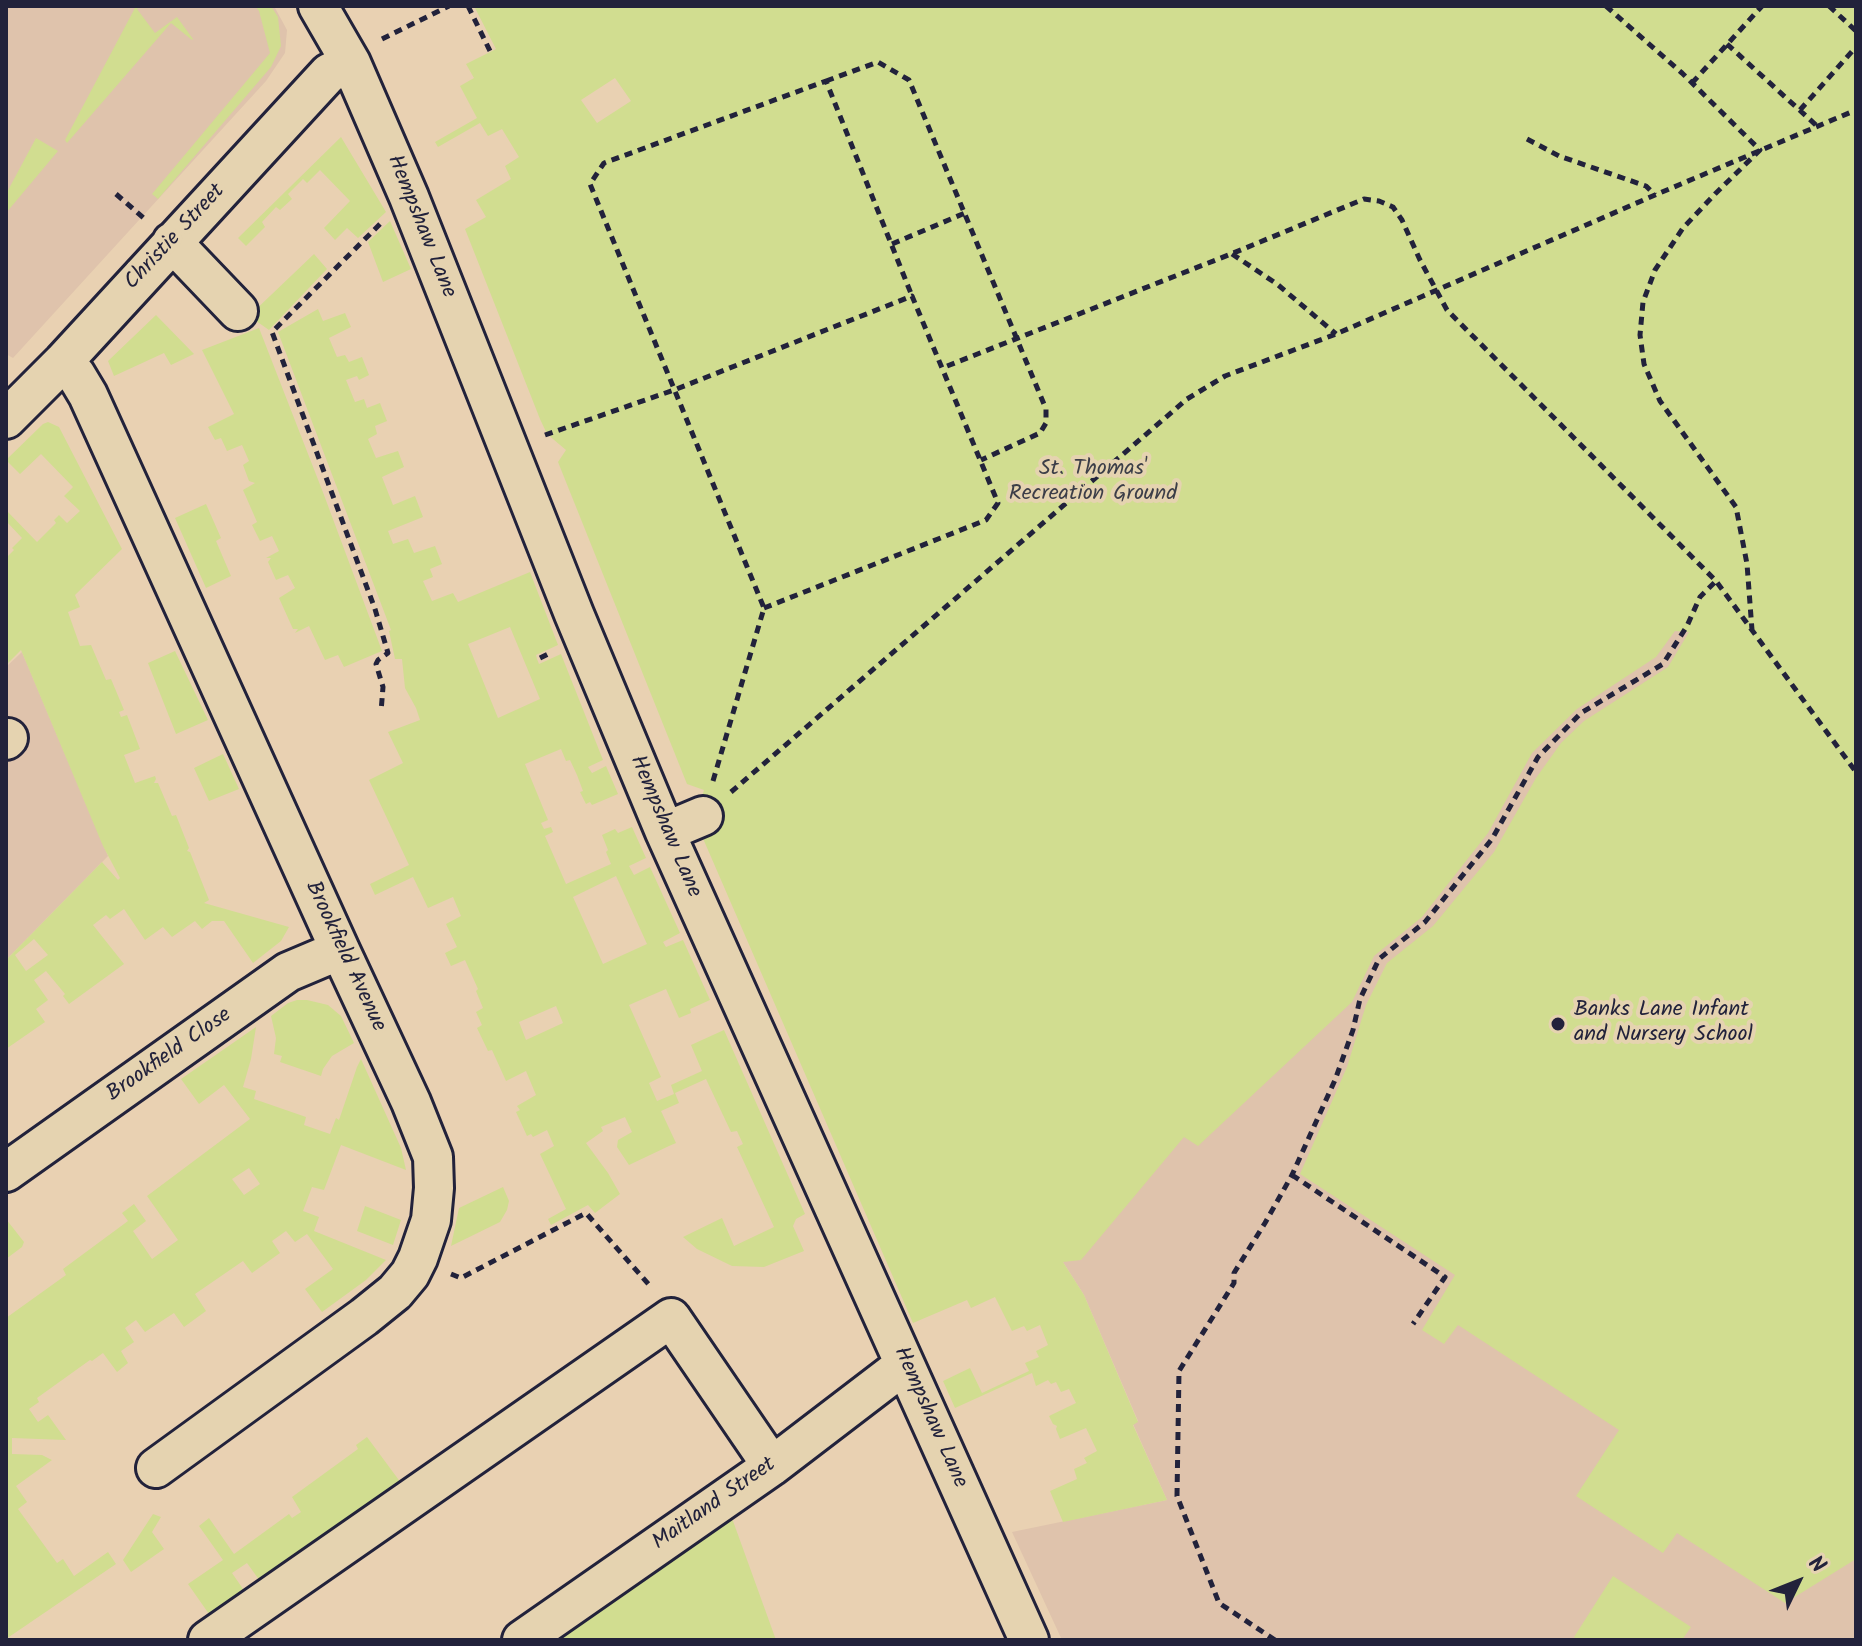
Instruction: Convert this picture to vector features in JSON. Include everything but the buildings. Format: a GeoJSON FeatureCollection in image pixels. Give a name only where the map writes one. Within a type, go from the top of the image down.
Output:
{"type":"FeatureCollection","features":[{"type":"Feature","properties":{"kind":"street","name":"Hempshaw Lane"},"geometry":{"type":"LineString","coordinates":[[318,6],[351,63],[409,197],[574,614],[665,832],[1029,1640]]}},
{"type":"Feature","properties":{"kind":"street","name":"Christie Street"},"geometry":{"type":"LineString","coordinates":[[6,419],[63,362],[329,73],[351,63]]}},
{"type":"Feature","properties":{"kind":"street"},"geometry":{"type":"LineString","coordinates":[[172,242],[238,311]]}},
{"type":"Feature","properties":{"kind":"street","name":"Brookfield Avenue"},"geometry":{"type":"LineString","coordinates":[[63,362],[76,375],[88,395],[411,1102],[433,1157],[431,1220],[410,1274],[395,1292],[156,1468]]}},
{"type":"Feature","properties":{"kind":"street"},"geometry":{"type":"LineString","coordinates":[[665,832],[703,816]]}},
{"type":"Feature","properties":{"kind":"street","name":"Brookfield Close"},"geometry":{"type":"LineString","coordinates":[[6,1172],[288,972],[340,950]]}},
{"type":"Feature","properties":{"kind":"street"},"geometry":{"type":"LineString","coordinates":[[208,1640],[671,1318],[772,1466]]}},
{"type":"Feature","properties":{"kind":"street","name":"Maitland Street"},"geometry":{"type":"LineString","coordinates":[[522,1640],[772,1466],[891,1375],[906,1367]]}},
{"type":"Feature","properties":{"kind":"path"},"geometry":{"type":"LineString","coordinates":[[381,39],[449,6]]}},
{"type":"Feature","properties":{"kind":"path"},"geometry":{"type":"LineString","coordinates":[[468,6],[491,53]]}},
{"type":"Feature","properties":{"kind":"path"},"geometry":{"type":"LineString","coordinates":[[1606,6],[1692,83],[1760,150]]}},
{"type":"Feature","properties":{"kind":"path"},"geometry":{"type":"LineString","coordinates":[[1692,83],[1762,6]]}},
{"type":"Feature","properties":{"kind":"path"},"geometry":{"type":"LineString","coordinates":[[1829,6],[1856,31]]}},
{"type":"Feature","properties":{"kind":"path"},"geometry":{"type":"LineString","coordinates":[[1727,44],[1817,126]]}},
{"type":"Feature","properties":{"kind":"path"},"geometry":{"type":"LineString","coordinates":[[1800,110],[1855,49]]}},
{"type":"Feature","properties":{"kind":"path"},"geometry":{"type":"LineString","coordinates":[[715,776],[764,608],[590,184],[604,163],[878,62],[909,80],[1046,409],[1046,423],[1040,433],[981,460]]}},
{"type":"Feature","properties":{"kind":"path"},"geometry":{"type":"LineString","coordinates":[[764,608],[986,520],[998,503],[826,81]]}},
{"type":"Feature","properties":{"kind":"path"},"geometry":{"type":"LineString","coordinates":[[703,816],[1187,399],[1225,376],[1336,334],[1856,110]]}},
{"type":"Feature","properties":{"kind":"path"},"geometry":{"type":"LineString","coordinates":[[1527,139],[1559,156],[1646,186],[1655,195]]}},
{"type":"Feature","properties":{"kind":"path"},"geometry":{"type":"LineString","coordinates":[[1752,630],[1747,564],[1736,507],[1660,401],[1644,364],[1640,335],[1643,302],[1655,270],[1683,228],[1760,150]]}},
{"type":"Feature","properties":{"kind":"path"},"geometry":{"type":"LineString","coordinates":[[116,194],[138,212]]}},
{"type":"Feature","properties":{"kind":"path"},"geometry":{"type":"LineString","coordinates":[[942,368],[1364,199],[1393,207],[1447,310],[1716,581],[1856,772]]}},
{"type":"Feature","properties":{"kind":"path"},"geometry":{"type":"LineString","coordinates":[[891,244],[965,213]]}},
{"type":"Feature","properties":{"kind":"path"},"geometry":{"type":"LineString","coordinates":[[381,222],[272,332],[375,609],[388,653],[376,664],[383,687],[381,712]]}},
{"type":"Feature","properties":{"kind":"path"},"geometry":{"type":"LineString","coordinates":[[1231,254],[1277,284],[1336,334]]}},
{"type":"Feature","properties":{"kind":"path"},"geometry":{"type":"LineString","coordinates":[[547,434],[674,390],[912,296]]}},
{"type":"Feature","properties":{"kind":"path"},"geometry":{"type":"LineString","coordinates":[[1275,1640],[1219,1603],[1177,1496],[1179,1371],[1234,1283],[1234,1273],[1292,1175],[1335,1080],[1353,1030],[1360,999],[1379,959],[1425,922],[1492,839],[1538,757],[1581,713],[1663,664],[1687,626],[1700,597],[1716,581]]}},
{"type":"Feature","properties":{"kind":"path"},"geometry":{"type":"LineString","coordinates":[[1292,1175],[1445,1277],[1413,1324]]}},
{"type":"Feature","properties":{"kind":"path"},"geometry":{"type":"LineString","coordinates":[[449,1274],[461,1278],[586,1213],[652,1288],[671,1318]]}},
{"type":"Feature","properties":{"kind":"shaded area"},"geometry":{"type":"Polygon","coordinates":[[[6,6],[274,6],[287,30],[285,53],[266,81],[13,358],[6,354],[6,6]]]}},
{"type":"Feature","properties":{"kind":"shaded area","name":"Banks Lane Infant and Nursery School"},"geometry":{"type":"Polygon","coordinates":[[[1664,543],[1856,787],[1856,1640],[1062,1640],[1012,1532],[1167,1500],[1133,1424],[1138,1421],[1084,1295],[1063,1262],[1664,543]]]}},
{"type":"Feature","properties":{"kind":"shaded area"},"geometry":{"type":"Polygon","coordinates":[[[22,652],[108,856],[6,960],[6,667],[22,652]]]}},
{"type":"Feature","properties":{"kind":"green space"},"geometry":{"type":"Polygon","coordinates":[[[136,6],[140,6],[137,9],[155,33],[177,17],[193,39],[171,23],[67,143],[65,140],[136,6]]]}},
{"type":"Feature","properties":{"kind":"green space"},"geometry":{"type":"Polygon","coordinates":[[[255,6],[271,6],[278,17],[281,46],[271,67],[158,199],[152,194],[270,53],[255,6]]]}},
{"type":"Feature","properties":{"kind":"green space","name":"St. Thomas' Recreation Ground"},"geometry":{"type":"Polygon","coordinates":[[[474,6],[1856,6],[1856,1559],[1785,1603],[1677,1533],[1663,1553],[1576,1496],[1619,1430],[1458,1325],[1444,1344],[1422,1330],[1455,1275],[1300,1174],[1347,1067],[1366,1005],[1387,963],[1433,926],[1494,852],[1536,778],[1561,743],[1584,721],[1668,667],[1689,632],[1675,631],[1656,657],[1577,709],[1532,753],[1488,833],[1422,917],[1374,956],[1352,1002],[1198,1146],[1184,1137],[1081,1260],[1063,1262],[1084,1295],[1138,1422],[1133,1425],[1167,1500],[1063,1522],[1050,1491],[1077,1479],[1074,1469],[1087,1463],[1084,1458],[1097,1451],[1086,1428],[1060,1439],[1057,1426],[1049,1416],[1076,1403],[1069,1389],[1061,1392],[1056,1382],[1051,1384],[1048,1380],[1036,1386],[1032,1373],[955,1408],[943,1381],[970,1368],[982,1393],[1029,1371],[1025,1363],[1039,1357],[1036,1351],[1048,1345],[1040,1325],[1027,1331],[1024,1326],[1012,1331],[995,1297],[971,1308],[967,1300],[913,1323],[695,820],[704,790],[687,784],[558,462],[566,450],[547,434],[540,419],[465,229],[486,217],[476,200],[511,179],[505,166],[519,157],[502,129],[488,136],[480,123],[438,147],[435,142],[477,118],[460,86],[474,78],[466,64],[496,49],[474,6]],[[615,78],[581,100],[597,123],[631,101],[615,78]]]}},
{"type":"Feature","properties":{"kind":"green space"},"geometry":{"type":"Polygon","coordinates":[[[341,137],[386,212],[358,238],[347,228],[335,240],[324,228],[350,201],[320,170],[307,183],[303,179],[288,194],[292,199],[280,210],[276,207],[262,222],[265,227],[246,246],[238,238],[341,137]]]}},
{"type":"Feature","properties":{"kind":"green space"},"geometry":{"type":"Polygon","coordinates":[[[36,138],[58,151],[6,213],[6,194],[36,138]]]}},
{"type":"Feature","properties":{"kind":"green space"},"geometry":{"type":"Polygon","coordinates":[[[390,221],[411,269],[383,282],[368,242],[390,221]]]}},
{"type":"Feature","properties":{"kind":"green space"},"geometry":{"type":"Polygon","coordinates":[[[314,254],[327,269],[269,330],[249,316],[314,254]]]}},
{"type":"Feature","properties":{"kind":"green space"},"geometry":{"type":"Polygon","coordinates":[[[318,309],[323,321],[345,313],[351,327],[329,338],[337,357],[345,355],[349,362],[362,357],[369,375],[359,380],[357,376],[346,380],[355,402],[364,399],[367,408],[380,403],[387,421],[375,426],[377,434],[368,439],[376,458],[398,451],[404,467],[382,477],[393,505],[415,496],[423,517],[388,531],[393,544],[408,539],[414,553],[435,546],[442,564],[430,569],[433,577],[423,581],[432,601],[453,593],[458,602],[530,572],[558,645],[536,655],[537,659],[539,664],[561,654],[603,760],[588,767],[592,773],[606,766],[618,794],[592,805],[590,802],[586,804],[577,775],[561,749],[525,764],[548,820],[541,823],[544,829],[551,827],[553,832],[545,836],[566,884],[611,864],[602,835],[615,829],[618,833],[632,827],[646,858],[629,866],[634,875],[650,867],[680,933],[663,942],[666,947],[683,940],[710,1000],[679,1018],[666,989],[629,1005],[661,1077],[649,1083],[657,1101],[674,1094],[671,1085],[702,1071],[691,1045],[724,1030],[805,1214],[796,1219],[793,1226],[804,1251],[764,1267],[732,1266],[697,1249],[683,1237],[722,1218],[734,1246],[774,1227],[737,1147],[743,1144],[737,1131],[731,1132],[706,1079],[675,1093],[679,1103],[661,1111],[676,1143],[629,1165],[617,1147],[618,1140],[632,1132],[625,1117],[601,1127],[603,1131],[586,1143],[620,1194],[595,1213],[588,1205],[551,1225],[548,1219],[566,1209],[540,1154],[554,1146],[547,1130],[533,1137],[531,1134],[527,1136],[516,1112],[520,1110],[517,1106],[536,1095],[526,1071],[506,1081],[492,1050],[488,1051],[477,1028],[482,1025],[476,1012],[483,1008],[465,960],[451,966],[445,953],[457,947],[446,924],[461,916],[453,897],[428,908],[413,877],[375,895],[370,884],[409,865],[369,780],[403,763],[388,732],[420,720],[405,688],[402,659],[395,659],[391,630],[278,332],[318,309]],[[510,627],[468,644],[498,718],[540,699],[510,627]],[[616,876],[573,897],[603,964],[647,944],[616,876]],[[556,1006],[519,1022],[526,1040],[563,1023],[556,1006]]]}},
{"type":"Feature","properties":{"kind":"green space"},"geometry":{"type":"Polygon","coordinates":[[[156,315],[194,354],[171,365],[164,353],[114,376],[108,361],[156,315]]]}},
{"type":"Feature","properties":{"kind":"green space"},"geometry":{"type":"Polygon","coordinates":[[[259,328],[382,651],[344,667],[338,655],[325,660],[309,626],[295,633],[298,629],[293,629],[279,598],[295,588],[288,575],[276,580],[268,562],[271,558],[266,558],[279,551],[272,536],[260,541],[252,525],[257,522],[243,490],[255,483],[249,481],[243,465],[249,461],[242,445],[227,451],[221,438],[215,440],[208,427],[234,414],[202,350],[259,328]]]}},
{"type":"Feature","properties":{"kind":"green space"},"geometry":{"type":"Polygon","coordinates":[[[48,422],[59,427],[122,549],[75,595],[80,607],[68,612],[80,646],[91,645],[106,680],[111,679],[124,710],[119,712],[121,717],[127,715],[140,749],[124,755],[135,783],[155,776],[154,783],[158,783],[172,816],[176,815],[189,848],[187,851],[209,900],[204,903],[289,927],[281,941],[253,963],[224,921],[212,921],[202,929],[195,921],[172,937],[163,927],[145,940],[124,909],[110,919],[106,915],[93,925],[124,964],[69,1004],[63,996],[65,994],[46,971],[34,980],[48,1000],[36,1009],[45,1022],[6,1049],[6,960],[102,862],[118,880],[120,878],[103,846],[21,650],[6,665],[6,558],[22,538],[6,521],[6,510],[37,542],[56,523],[54,520],[59,515],[67,523],[80,511],[64,496],[73,487],[41,454],[20,474],[6,460],[48,422]],[[34,939],[15,955],[26,971],[48,955],[34,939]]]}},
{"type":"Feature","properties":{"kind":"green space"},"geometry":{"type":"Polygon","coordinates":[[[206,504],[221,538],[216,541],[231,576],[206,588],[175,518],[206,504]]]}},
{"type":"Feature","properties":{"kind":"green space"},"geometry":{"type":"Polygon","coordinates":[[[175,651],[208,720],[176,734],[148,663],[175,651]]]}},
{"type":"Feature","properties":{"kind":"green space"},"geometry":{"type":"Polygon","coordinates":[[[223,754],[239,789],[209,801],[194,768],[223,754]]]}},
{"type":"Feature","properties":{"kind":"green space"},"geometry":{"type":"Polygon","coordinates":[[[297,1000],[328,1005],[341,1016],[354,1043],[332,1056],[321,1076],[280,1062],[282,1056],[274,1054],[276,1038],[271,1016],[297,1000]]]}},
{"type":"Feature","properties":{"kind":"green space"},"geometry":{"type":"Polygon","coordinates":[[[256,1027],[243,1087],[256,1091],[254,1099],[306,1117],[304,1125],[330,1134],[336,1118],[339,1120],[361,1059],[401,1148],[406,1170],[341,1145],[324,1190],[312,1187],[303,1211],[319,1217],[314,1231],[386,1260],[366,1280],[322,1312],[305,1289],[333,1269],[307,1234],[295,1242],[286,1231],[272,1241],[280,1253],[252,1273],[243,1261],[195,1294],[206,1311],[184,1327],[174,1313],[145,1332],[136,1320],[125,1328],[134,1342],[121,1351],[128,1363],[117,1372],[103,1353],[37,1398],[39,1402],[29,1409],[38,1422],[48,1415],[66,1440],[12,1438],[12,1454],[42,1455],[52,1460],[16,1486],[27,1502],[18,1509],[57,1563],[63,1559],[74,1576],[108,1552],[116,1564],[6,1639],[6,1318],[66,1275],[63,1269],[128,1221],[122,1213],[134,1204],[146,1221],[133,1231],[152,1259],[178,1240],[147,1196],[250,1119],[224,1085],[199,1104],[181,1079],[256,1027]],[[249,1168],[232,1179],[244,1195],[260,1184],[249,1168]]]}},
{"type":"Feature","properties":{"kind":"green space"},"geometry":{"type":"Polygon","coordinates":[[[503,1187],[509,1201],[500,1222],[451,1246],[459,1208],[503,1187]]]}},
{"type":"Feature","properties":{"kind":"green space"},"geometry":{"type":"Polygon","coordinates":[[[365,1206],[401,1220],[393,1245],[357,1231],[365,1206]]]}},
{"type":"Feature","properties":{"kind":"green space"},"geometry":{"type":"Polygon","coordinates":[[[6,1219],[24,1242],[6,1259],[6,1219]]]}},
{"type":"Feature","properties":{"kind":"green space"},"geometry":{"type":"Polygon","coordinates":[[[367,1437],[404,1487],[265,1588],[247,1563],[232,1573],[250,1599],[216,1624],[188,1584],[223,1560],[199,1526],[209,1518],[234,1554],[289,1514],[292,1518],[301,1512],[292,1497],[358,1449],[356,1445],[367,1437]]]}},
{"type":"Feature","properties":{"kind":"green space"},"geometry":{"type":"Polygon","coordinates":[[[721,1502],[733,1521],[776,1640],[550,1640],[721,1502]]]}},
{"type":"Feature","properties":{"kind":"green space"},"geometry":{"type":"Polygon","coordinates":[[[153,1514],[161,1517],[152,1532],[164,1549],[131,1572],[123,1560],[153,1514]]]}},
{"type":"Feature","properties":{"kind":"green space"},"geometry":{"type":"Polygon","coordinates":[[[1613,1576],[1691,1627],[1682,1640],[1578,1640],[1574,1637],[1613,1576]]]}},
{"type":"Feature","properties":{"kind":"place","name":"Banks Lane Infant and Nursery School"},"geometry":{"type":"Point","coordinates":[1558,1024]}}]}
